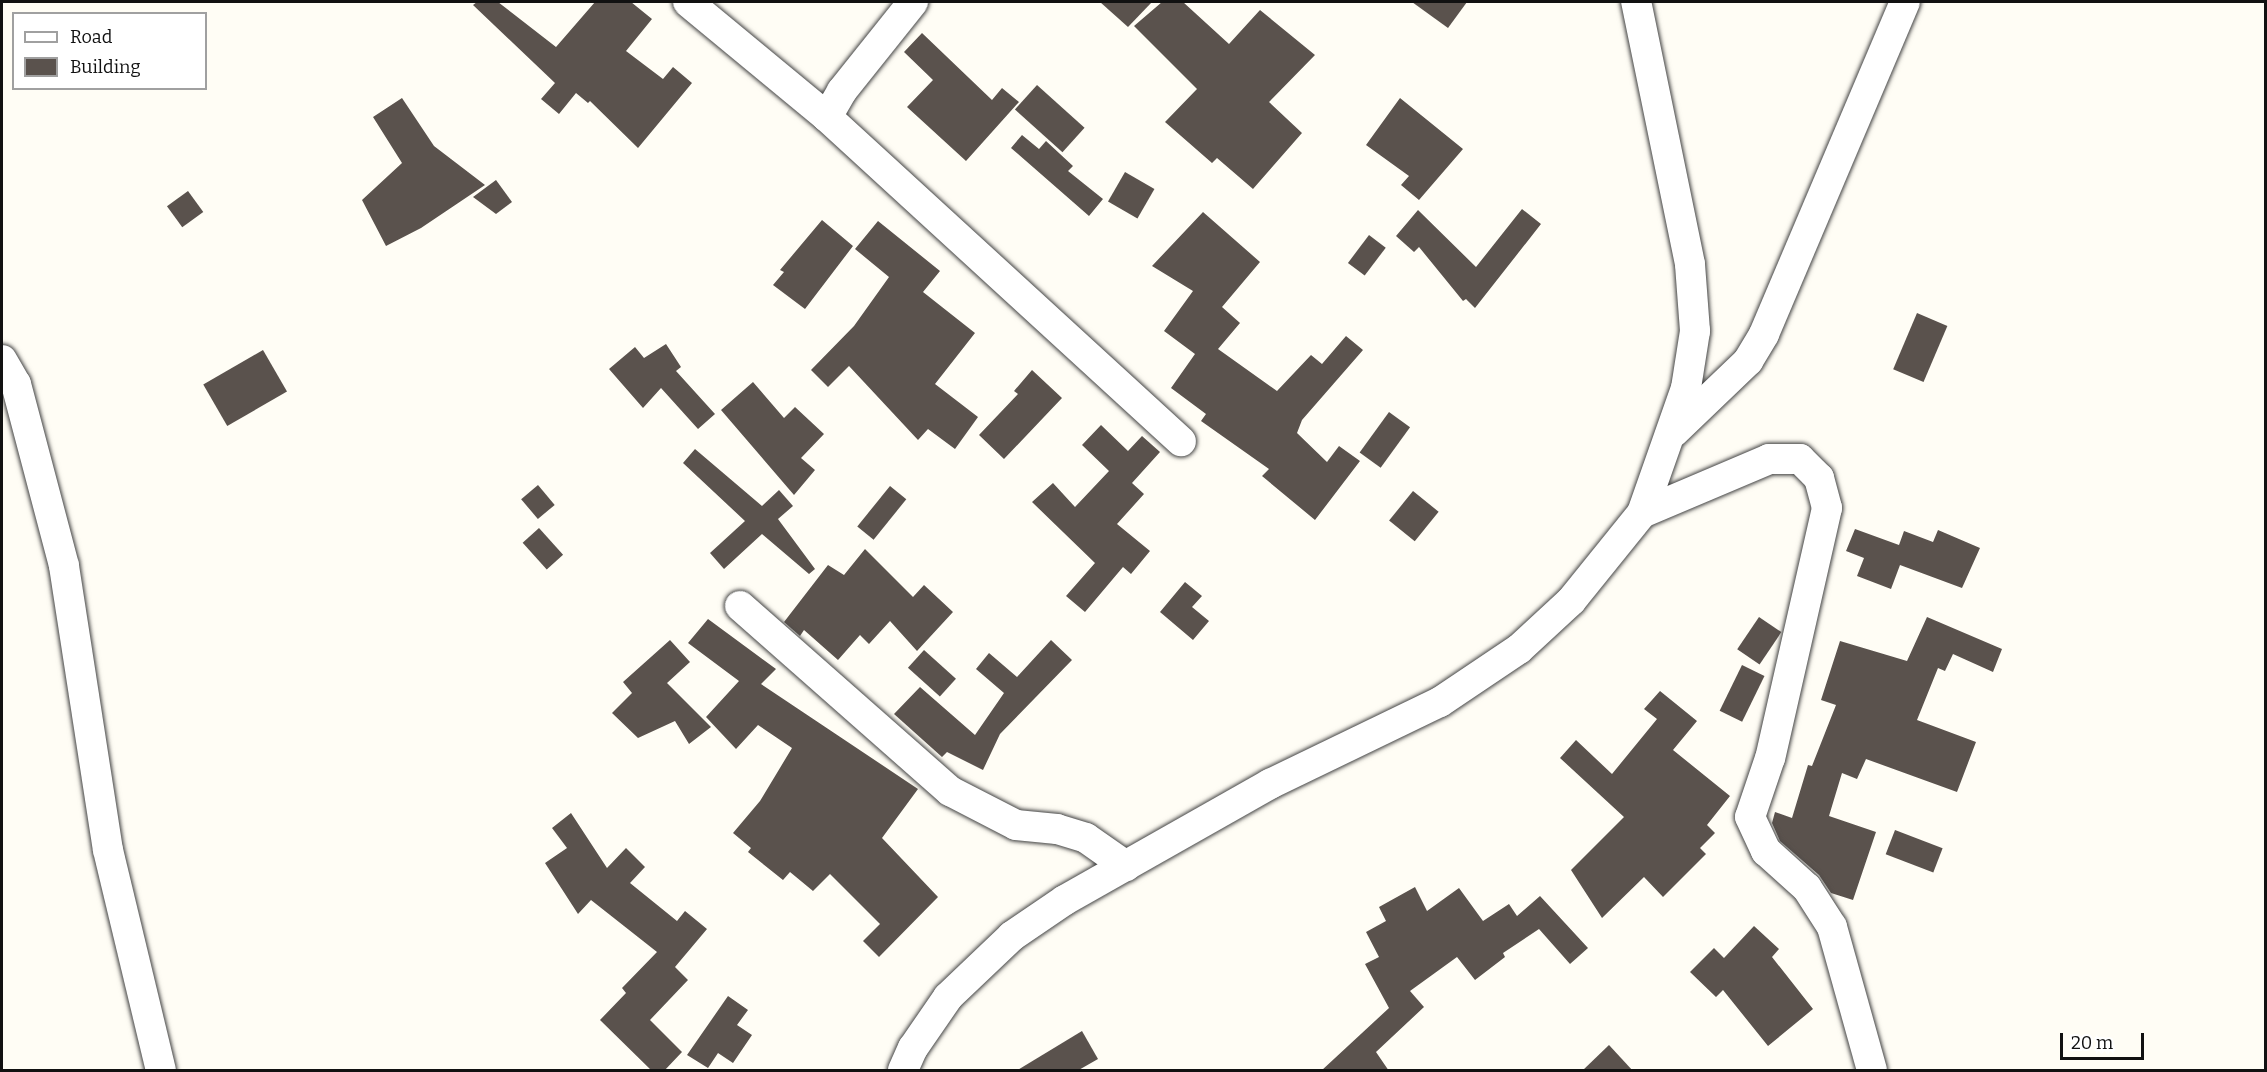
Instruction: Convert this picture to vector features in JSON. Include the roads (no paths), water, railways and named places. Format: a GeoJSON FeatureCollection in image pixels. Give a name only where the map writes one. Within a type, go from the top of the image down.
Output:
{"type":"FeatureCollection","features":[{"type":"Feature","properties":{"kind":"street"},"geometry":{"type":"LineString","coordinates":[[688,2],[827,117],[1181,441]]}},
{"type":"Feature","properties":{"kind":"street"},"geometry":{"type":"LineString","coordinates":[[827,117],[842,91],[913,2]]}},
{"type":"Feature","properties":{"kind":"street"},"geometry":{"type":"LineString","coordinates":[[903,1071],[913,1048],[948,998],[1012,936],[1065,900],[1270,784],[1440,702],[1519,649],[1571,601],[1642,513],[1686,388],[1695,331],[1690,264],[1636,2]]}},
{"type":"Feature","properties":{"kind":"street"},"geometry":{"type":"LineString","coordinates":[[1670,436],[1748,361],[1764,334],[1905,2]]}},
{"type":"Feature","properties":{"kind":"street"},"geometry":{"type":"LineString","coordinates":[[9,372],[64,566],[108,850],[162,1071]]}},
{"type":"Feature","properties":{"kind":"street"},"geometry":{"type":"LineString","coordinates":[[1642,513],[1769,459],[1800,459],[1819,478],[1827,508],[1770,758],[1750,817],[1766,851],[1807,888],[1832,927],[1872,1071]]}},
{"type":"Feature","properties":{"kind":"street"},"geometry":{"type":"LineString","coordinates":[[740,606],[950,790],[1016,825],[1057,829],[1086,838],[1126,866]]}}]}
